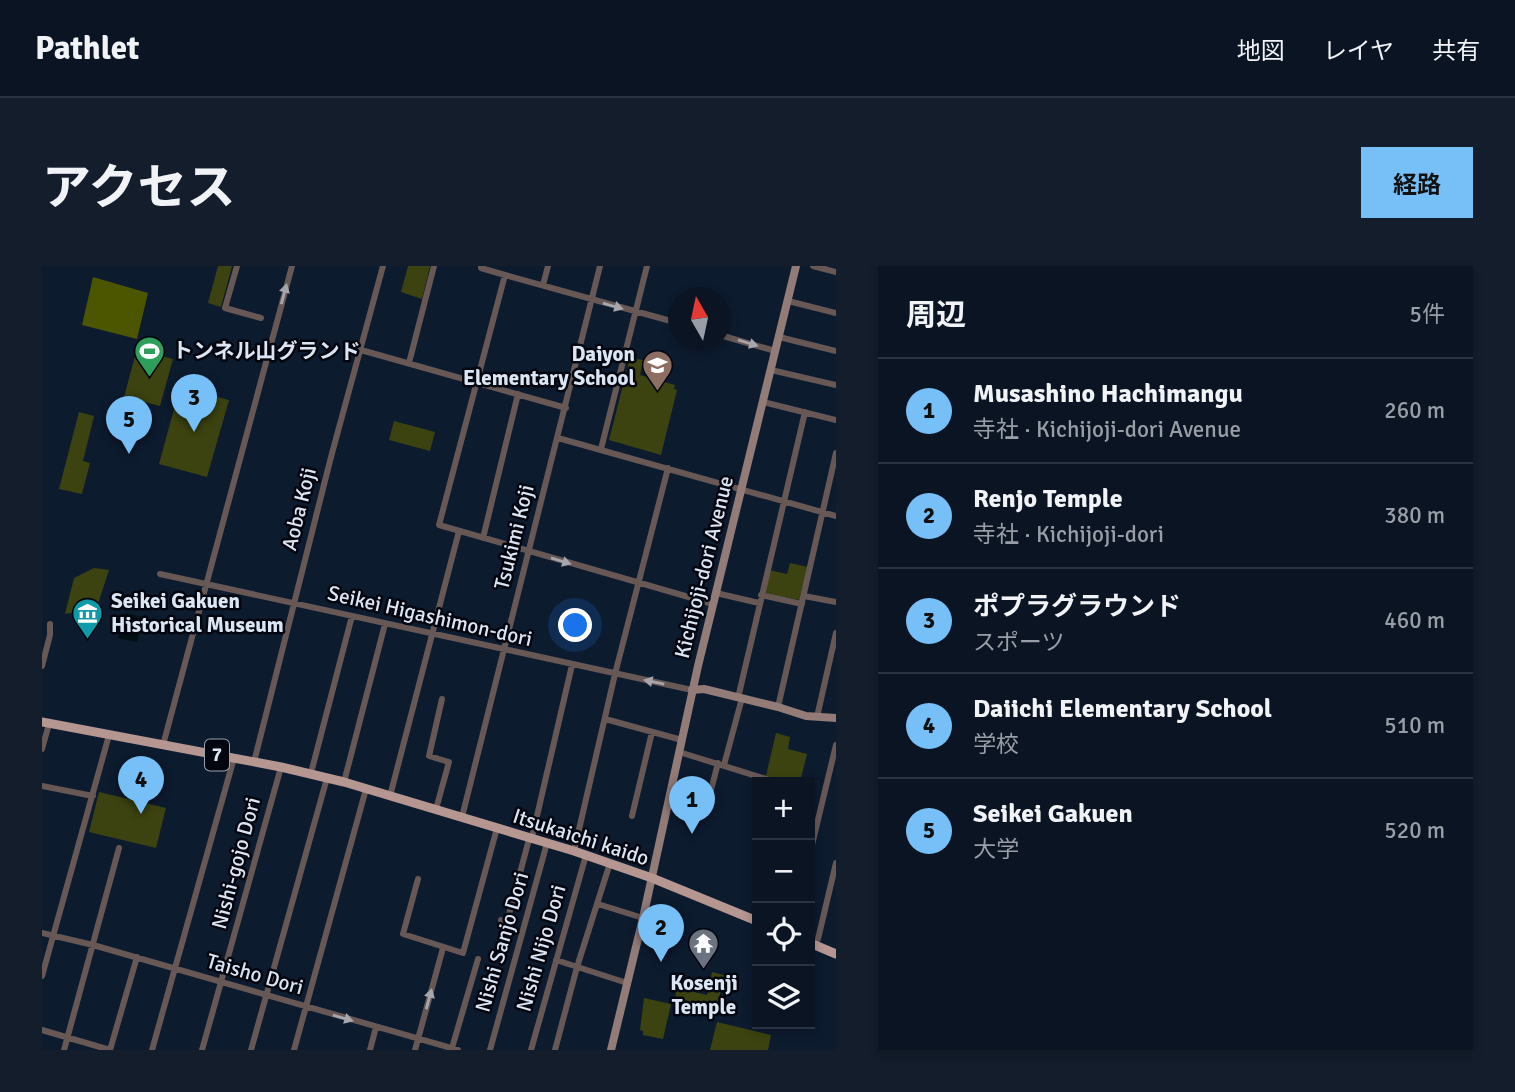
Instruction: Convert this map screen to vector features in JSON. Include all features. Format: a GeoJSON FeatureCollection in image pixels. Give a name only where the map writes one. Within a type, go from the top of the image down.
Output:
{"type":"FeatureCollection","features":[{"type":"Feature","properties":{"kind":"main road","name":"Kichijoji-dori Avenue"},"geometry":{"type":"LineString","coordinates":[[611,1050],[652,878],[692,690],[796,266]]}},
{"type":"Feature","properties":{"kind":"main road"},"geometry":{"type":"LineString","coordinates":[[692,690],[704,689],[817,718],[836,718]]}},
{"type":"Feature","properties":{"kind":"main road","name":"7"},"geometry":{"type":"LineString","coordinates":[[46,723],[311,773],[390,796]]}},
{"type":"Feature","properties":{"kind":"main road","name":"Itsukaichi kaido"},"geometry":{"type":"LineString","coordinates":[[390,796],[575,851],[652,878],[752,919]]}},
{"type":"Feature","properties":{"kind":"main road"},"geometry":{"type":"LineString","coordinates":[[815,942],[836,954]]}},
{"type":"Feature","properties":{"kind":"street"},"geometry":{"type":"LineString","coordinates":[[237,266],[225,308],[261,318]]}},
{"type":"Feature","properties":{"kind":"street"},"geometry":{"type":"LineString","coordinates":[[163,745],[292,266]]}},
{"type":"Feature","properties":{"kind":"street","name":"Aoba Koji"},"geometry":{"type":"LineString","coordinates":[[254,762],[293,603],[383,266]]}},
{"type":"Feature","properties":{"kind":"street"},"geometry":{"type":"LineString","coordinates":[[408,363],[434,266]]}},
{"type":"Feature","properties":{"kind":"street"},"geometry":{"type":"LineString","coordinates":[[481,266],[668,320]]}},
{"type":"Feature","properties":{"kind":"street"},"geometry":{"type":"LineString","coordinates":[[543,285],[548,266]]}},
{"type":"Feature","properties":{"kind":"street","name":"Tsukimi Koji"},"geometry":{"type":"LineString","coordinates":[[462,817],[600,266]]}},
{"type":"Feature","properties":{"kind":"street"},"geometry":{"type":"LineString","coordinates":[[601,449],[647,266]]}},
{"type":"Feature","properties":{"kind":"street"},"geometry":{"type":"LineString","coordinates":[[813,266],[836,272]]}},
{"type":"Feature","properties":{"kind":"street"},"geometry":{"type":"LineString","coordinates":[[505,275],[439,525],[713,604]]}},
{"type":"Feature","properties":{"kind":"street"},"geometry":{"type":"LineString","coordinates":[[788,301],[836,313]]}},
{"type":"Feature","properties":{"kind":"street"},"geometry":{"type":"LineString","coordinates":[[779,337],[836,351]]}},
{"type":"Feature","properties":{"kind":"street"},"geometry":{"type":"LineString","coordinates":[[731,338],[775,351]]}},
{"type":"Feature","properties":{"kind":"street"},"geometry":{"type":"LineString","coordinates":[[361,350],[566,408]]}},
{"type":"Feature","properties":{"kind":"street"},"geometry":{"type":"LineString","coordinates":[[771,370],[836,385]]}},
{"type":"Feature","properties":{"kind":"street"},"geometry":{"type":"LineString","coordinates":[[483,538],[518,394]]}},
{"type":"Feature","properties":{"kind":"street"},"geometry":{"type":"LineString","coordinates":[[763,402],[836,420]]}},
{"type":"Feature","properties":{"kind":"street"},"geometry":{"type":"LineString","coordinates":[[710,794],[740,698],[761,595],[805,412]]}},
{"type":"Feature","properties":{"kind":"street"},"geometry":{"type":"LineString","coordinates":[[558,438],[836,516]]}},
{"type":"Feature","properties":{"kind":"street"},"geometry":{"type":"LineString","coordinates":[[778,707],[836,453]]}},
{"type":"Feature","properties":{"kind":"street"},"geometry":{"type":"LineString","coordinates":[[575,851],[615,674],[668,468]]}},
{"type":"Feature","properties":{"kind":"street"},"geometry":{"type":"LineString","coordinates":[[390,796],[459,531]]}},
{"type":"Feature","properties":{"kind":"street","name":"Seikei Higashimon-dori"},"geometry":{"type":"LineString","coordinates":[[160,574],[692,690]]}},
{"type":"Feature","properties":{"kind":"street"},"geometry":{"type":"LineString","coordinates":[[716,593],[760,603]]}},
{"type":"Feature","properties":{"kind":"street"},"geometry":{"type":"LineString","coordinates":[[761,595],[836,602]]}},
{"type":"Feature","properties":{"kind":"street"},"geometry":{"type":"LineString","coordinates":[[311,773],[352,616]]}},
{"type":"Feature","properties":{"kind":"street"},"geometry":{"type":"LineString","coordinates":[[42,666],[50,624]]}},
{"type":"Feature","properties":{"kind":"street"},"geometry":{"type":"LineString","coordinates":[[344,782],[385,624]]}},
{"type":"Feature","properties":{"kind":"street"},"geometry":{"type":"LineString","coordinates":[[817,718],[836,633]]}},
{"type":"Feature","properties":{"kind":"street"},"geometry":{"type":"LineString","coordinates":[[501,920],[507,922],[572,665]]}},
{"type":"Feature","properties":{"kind":"street"},"geometry":{"type":"LineString","coordinates":[[436,809],[449,762],[429,756],[442,699]]}},
{"type":"Feature","properties":{"kind":"street"},"geometry":{"type":"LineString","coordinates":[[605,719],[682,740]]}},
{"type":"Feature","properties":{"kind":"street"},"geometry":{"type":"LineString","coordinates":[[42,749],[46,723]]}},
{"type":"Feature","properties":{"kind":"street"},"geometry":{"type":"LineString","coordinates":[[632,816],[652,732]]}},
{"type":"Feature","properties":{"kind":"street"},"geometry":{"type":"LineString","coordinates":[[42,976],[109,735]]}},
{"type":"Feature","properties":{"kind":"street"},"geometry":{"type":"LineString","coordinates":[[813,840],[836,744]]}},
{"type":"Feature","properties":{"kind":"street"},"geometry":{"type":"LineString","coordinates":[[679,752],[761,777]]}},
{"type":"Feature","properties":{"kind":"street"},"geometry":{"type":"LineString","coordinates":[[152,1050],[234,758]]}},
{"type":"Feature","properties":{"kind":"street","name":"Nishi-gojo Dori"},"geometry":{"type":"LineString","coordinates":[[202,1050],[281,767]]}},
{"type":"Feature","properties":{"kind":"street"},"geometry":{"type":"LineString","coordinates":[[251,1050],[327,778]]}},
{"type":"Feature","properties":{"kind":"street"},"geometry":{"type":"LineString","coordinates":[[42,786],[93,796]]}},
{"type":"Feature","properties":{"kind":"street"},"geometry":{"type":"LineString","coordinates":[[294,1050],[366,789]]}},
{"type":"Feature","properties":{"kind":"street"},"geometry":{"type":"LineString","coordinates":[[418,879],[403,934],[463,954],[497,828]]}},
{"type":"Feature","properties":{"kind":"street","name":"Nishi Sanjo Dori"},"geometry":{"type":"LineString","coordinates":[[490,1050],[547,843]]}},
{"type":"Feature","properties":{"kind":"street"},"geometry":{"type":"LineString","coordinates":[[64,1050],[119,848]]}},
{"type":"Feature","properties":{"kind":"street","name":"Nishi Nijo Dori"},"geometry":{"type":"LineString","coordinates":[[531,1050],[586,855]]}},
{"type":"Feature","properties":{"kind":"street"},"geometry":{"type":"LineString","coordinates":[[555,1050],[577,967],[610,863]]}},
{"type":"Feature","properties":{"kind":"street"},"geometry":{"type":"LineString","coordinates":[[815,937],[836,863]]}},
{"type":"Feature","properties":{"kind":"street"},"geometry":{"type":"LineString","coordinates":[[598,904],[643,918]]}},
{"type":"Feature","properties":{"kind":"street","name":"Taisho Dori"},"geometry":{"type":"LineString","coordinates":[[42,933],[137,957],[455,1049]]}},
{"type":"Feature","properties":{"kind":"street"},"geometry":{"type":"LineString","coordinates":[[415,1050],[443,948]]}},
{"type":"Feature","properties":{"kind":"street"},"geometry":{"type":"LineString","coordinates":[[42,1030],[108,1050],[137,957]]}},
{"type":"Feature","properties":{"kind":"street"},"geometry":{"type":"LineString","coordinates":[[455,1049],[478,960]]}},
{"type":"Feature","properties":{"kind":"street"},"geometry":{"type":"LineString","coordinates":[[556,961],[627,983]]}},
{"type":"Feature","properties":{"kind":"street"},"geometry":{"type":"LineString","coordinates":[[370,1050],[376,1027]]}},
{"type":"Feature","properties":{"kind":"green space"},"geometry":{"type":"Polygon","coordinates":[[[218,266],[232,266],[221,307],[208,303],[218,266]]]}},
{"type":"Feature","properties":{"kind":"green space"},"geometry":{"type":"Polygon","coordinates":[[[408,266],[430,266],[422,299],[401,292],[408,266]]]}},
{"type":"Feature","properties":{"kind":"green space"},"geometry":{"type":"Polygon","coordinates":[[[93,277],[148,293],[137,339],[82,325],[93,277]]]}},
{"type":"Feature","properties":{"kind":"green space","name":"トンネル山グランド"},"geometry":{"type":"Polygon","coordinates":[[[137,349],[173,359],[160,406],[124,397],[137,349]]]}},
{"type":"Feature","properties":{"kind":"green space"},"geometry":{"type":"Polygon","coordinates":[[[630,358],[643,360],[640,375],[675,385],[674,389],[677,390],[661,455],[609,440],[630,358]]]}},
{"type":"Feature","properties":{"kind":"green space"},"geometry":{"type":"Polygon","coordinates":[[[180,387],[229,400],[207,477],[159,464],[180,387]]]}},
{"type":"Feature","properties":{"kind":"green space"},"geometry":{"type":"Polygon","coordinates":[[[79,412],[94,416],[83,461],[90,463],[82,494],[59,489],[79,412]]]}},
{"type":"Feature","properties":{"kind":"green space"},"geometry":{"type":"Polygon","coordinates":[[[394,421],[435,432],[430,451],[389,440],[394,421]]]}},
{"type":"Feature","properties":{"kind":"green space"},"geometry":{"type":"Polygon","coordinates":[[[790,563],[808,567],[800,600],[767,594],[765,591],[769,570],[787,574],[790,563]]]}},
{"type":"Feature","properties":{"kind":"green space"},"geometry":{"type":"Polygon","coordinates":[[[94,568],[109,570],[98,604],[84,611],[65,614],[74,578],[94,568]]]}},
{"type":"Feature","properties":{"kind":"green space"},"geometry":{"type":"Polygon","coordinates":[[[776,733],[790,737],[788,749],[807,754],[801,777],[766,776],[776,733]]]}},
{"type":"Feature","properties":{"kind":"green space"},"geometry":{"type":"Polygon","coordinates":[[[99,792],[166,808],[156,848],[89,832],[99,792]]]}},
{"type":"Feature","properties":{"kind":"green space"},"geometry":{"type":"Polygon","coordinates":[[[712,972],[724,975],[715,1018],[673,1009],[677,988],[707,995],[712,972]]]}},
{"type":"Feature","properties":{"kind":"green space"},"geometry":{"type":"Polygon","coordinates":[[[644,998],[671,1004],[663,1039],[643,1035],[640,1030],[644,998]]]}},
{"type":"Feature","properties":{"kind":"green space"},"geometry":{"type":"Polygon","coordinates":[[[717,1022],[771,1035],[768,1050],[710,1050],[717,1022]]]}},
{"type":"Feature","properties":{"kind":"shaded area"},"geometry":{"type":"Polygon","coordinates":[[[124,613],[143,617],[137,642],[118,638],[124,613]]]}},
{"type":"Feature","properties":{"kind":"place","name":"トンネル山グランド"},"geometry":{"type":"Point","coordinates":[149,378]}},
{"type":"Feature","properties":{"kind":"place","name":"Daiyon Elementary School"},"geometry":{"type":"Point","coordinates":[658,393]}},
{"type":"Feature","properties":{"kind":"place","name":"ポプラグラウンド"},"geometry":{"type":"Point","coordinates":[194,432]}},
{"type":"Feature","properties":{"kind":"place","name":"Seikei Gakuen"},"geometry":{"type":"Point","coordinates":[129,454]}},
{"type":"Feature","properties":{"kind":"place","name":"Seikei Gakuen Historical Museum"},"geometry":{"type":"Point","coordinates":[88,640]}},
{"type":"Feature","properties":{"kind":"place","name":"Daiichi Elementary School"},"geometry":{"type":"Point","coordinates":[141,814]}},
{"type":"Feature","properties":{"kind":"place","name":"Musashino Hachimangu"},"geometry":{"type":"Point","coordinates":[692,834]}},
{"type":"Feature","properties":{"kind":"place","name":"Renjo Temple"},"geometry":{"type":"Point","coordinates":[661,962]}},
{"type":"Feature","properties":{"kind":"place","name":"Kosenji Temple"},"geometry":{"type":"Point","coordinates":[704,970]}}]}
